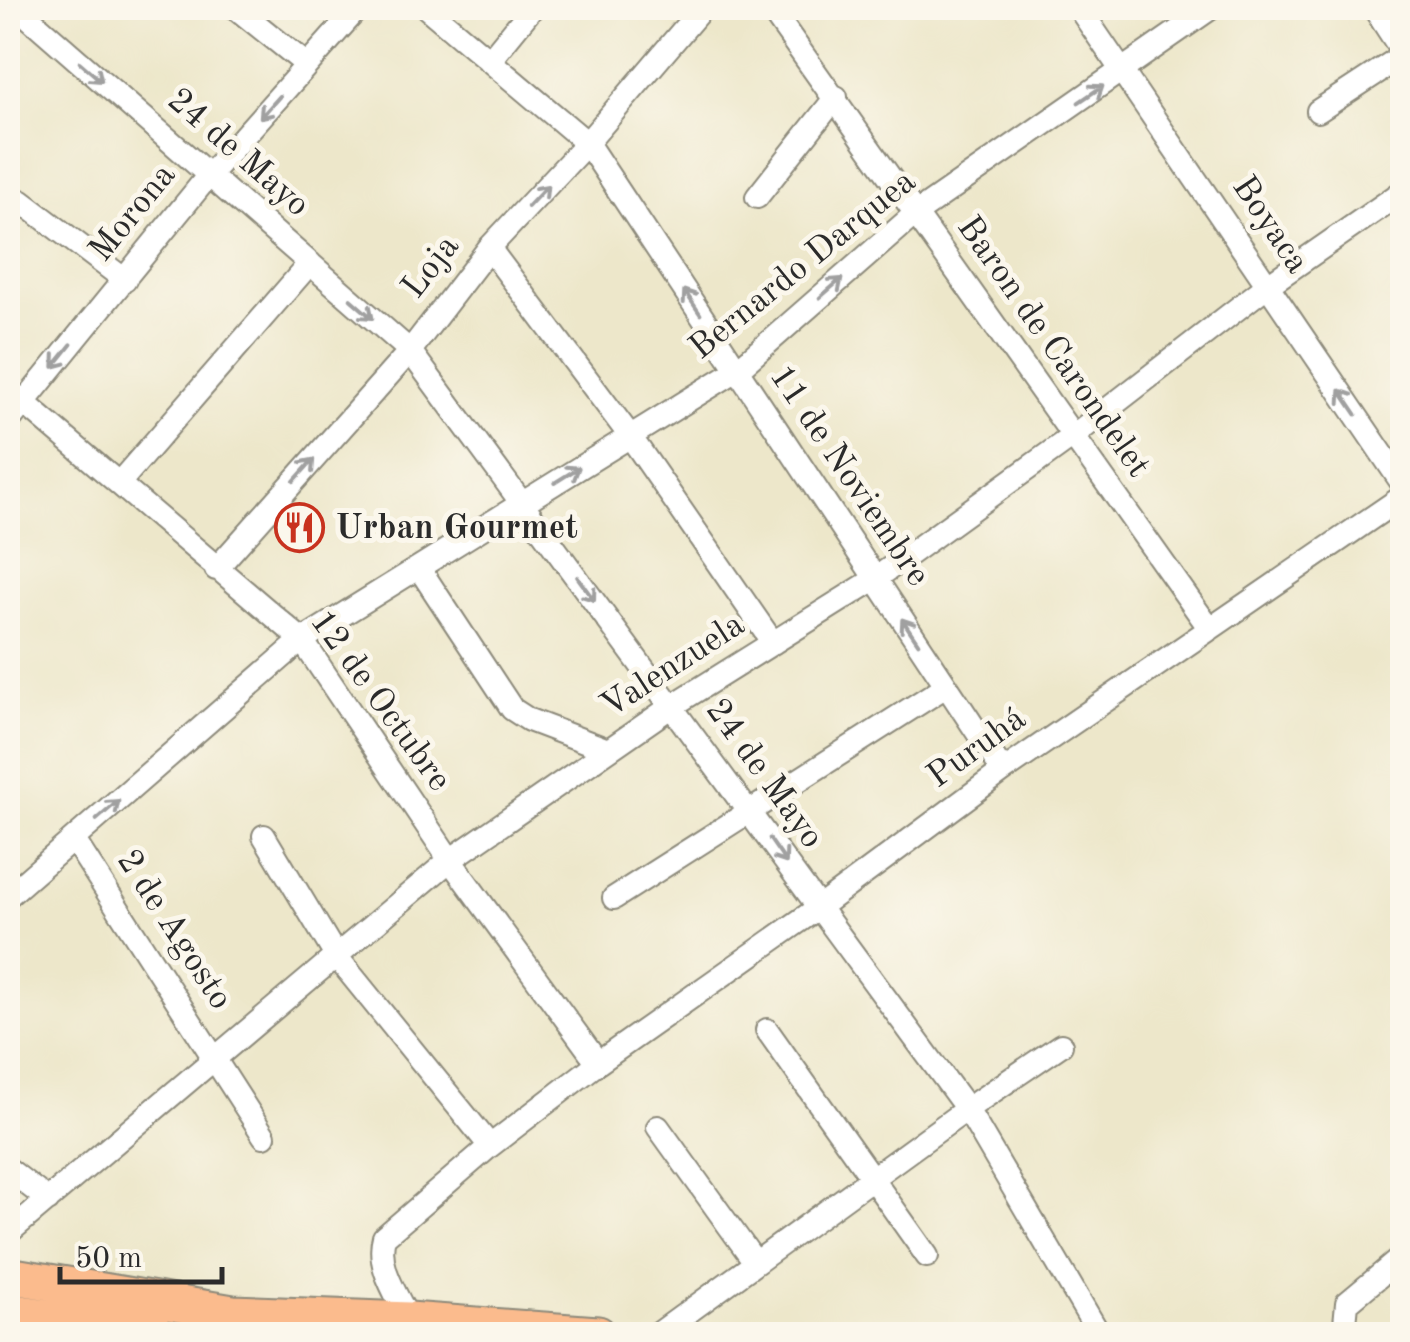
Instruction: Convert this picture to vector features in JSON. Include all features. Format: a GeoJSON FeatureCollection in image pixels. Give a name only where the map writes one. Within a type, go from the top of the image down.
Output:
{"type":"FeatureCollection","features":[{"type":"Feature","properties":{"kind":"main road"},"geometry":{"type":"LineString","coordinates":[[8,1275],[233,1313],[409,1320],[478,1330],[598,1334]]}},
{"type":"Feature","properties":{"kind":"main road"},"geometry":{"type":"LineString","coordinates":[[8,1310],[157,1334]]}},
{"type":"Feature","properties":{"kind":"street"},"geometry":{"type":"LineString","coordinates":[[8,19],[18,8]]}},
{"type":"Feature","properties":{"kind":"street","name":"24 de Mayo"},"geometry":{"type":"LineString","coordinates":[[18,8],[410,351],[967,1109],[1099,1334]]}},
{"type":"Feature","properties":{"kind":"street"},"geometry":{"type":"LineString","coordinates":[[236,8],[307,65]]}},
{"type":"Feature","properties":{"kind":"street","name":"Morona"},"geometry":{"type":"LineString","coordinates":[[8,422],[15,396],[124,280],[210,175],[358,8]]}},
{"type":"Feature","properties":{"kind":"street","name":"11 de Noviembre"},"geometry":{"type":"LineString","coordinates":[[427,8],[586,144],[1002,771]]}},
{"type":"Feature","properties":{"kind":"street"},"geometry":{"type":"LineString","coordinates":[[489,61],[532,8]]}},
{"type":"Feature","properties":{"kind":"street","name":"Loja"},"geometry":{"type":"LineString","coordinates":[[216,568],[410,351],[489,248],[586,144],[702,8]]}},
{"type":"Feature","properties":{"kind":"street","name":"Baron de Carondelet"},"geometry":{"type":"LineString","coordinates":[[770,8],[1210,628]]}},
{"type":"Feature","properties":{"kind":"street","name":"Boyaca"},"geometry":{"type":"LineString","coordinates":[[1079,8],[1402,482]]}},
{"type":"Feature","properties":{"kind":"street","name":"Bernardo Darquea"},"geometry":{"type":"LineString","coordinates":[[8,896],[302,640],[737,370],[915,214],[1211,8]]}},
{"type":"Feature","properties":{"kind":"street"},"geometry":{"type":"LineString","coordinates":[[1318,111],[1402,54],[1374,8]]}},
{"type":"Feature","properties":{"kind":"street"},"geometry":{"type":"LineString","coordinates":[[757,197],[836,98]]}},
{"type":"Feature","properties":{"kind":"street","name":"Valenzuela"},"geometry":{"type":"LineString","coordinates":[[8,1234],[450,860],[672,706],[875,579],[1073,436],[1268,285],[1402,192]]}},
{"type":"Feature","properties":{"kind":"street"},"geometry":{"type":"LineString","coordinates":[[21,201],[124,280]]}},
{"type":"Feature","properties":{"kind":"street"},"geometry":{"type":"LineString","coordinates":[[489,248],[630,436],[773,643]]}},
{"type":"Feature","properties":{"kind":"street"},"geometry":{"type":"LineString","coordinates":[[120,482],[310,263]]}},
{"type":"Feature","properties":{"kind":"street","name":"12 de Octubre"},"geometry":{"type":"LineString","coordinates":[[15,396],[302,640],[450,860],[598,1064]]}},
{"type":"Feature","properties":{"kind":"street","name":"Puruhá"},"geometry":{"type":"LineString","coordinates":[[409,1320],[382,1265],[380,1250],[384,1236],[490,1146],[1002,771],[1402,497]]}},
{"type":"Feature","properties":{"kind":"street"},"geometry":{"type":"LineString","coordinates":[[418,568],[512,708],[529,720],[608,750]]}},
{"type":"Feature","properties":{"kind":"street"},"geometry":{"type":"LineString","coordinates":[[614,898],[946,686]]}},
{"type":"Feature","properties":{"kind":"street"},"geometry":{"type":"LineString","coordinates":[[264,836],[336,956],[490,1146]]}},
{"type":"Feature","properties":{"kind":"street","name":"2 de Agosto"},"geometry":{"type":"LineString","coordinates":[[74,840],[264,1136]]}},
{"type":"Feature","properties":{"kind":"street"},"geometry":{"type":"LineString","coordinates":[[767,1030],[927,1256]]}},
{"type":"Feature","properties":{"kind":"street"},"geometry":{"type":"LineString","coordinates":[[658,1334],[1061,1045]]}},
{"type":"Feature","properties":{"kind":"street"},"geometry":{"type":"LineString","coordinates":[[658,1127],[754,1262]]}},
{"type":"Feature","properties":{"kind":"street"},"geometry":{"type":"LineString","coordinates":[[8,1169],[48,1200]]}},
{"type":"Feature","properties":{"kind":"street"},"geometry":{"type":"LineString","coordinates":[[1344,1334],[1347,1303],[1402,1257]]}},
{"type":"Feature","properties":{"kind":"place","name":"Urban Gourmet"},"geometry":{"type":"Point","coordinates":[300,528]}}]}
